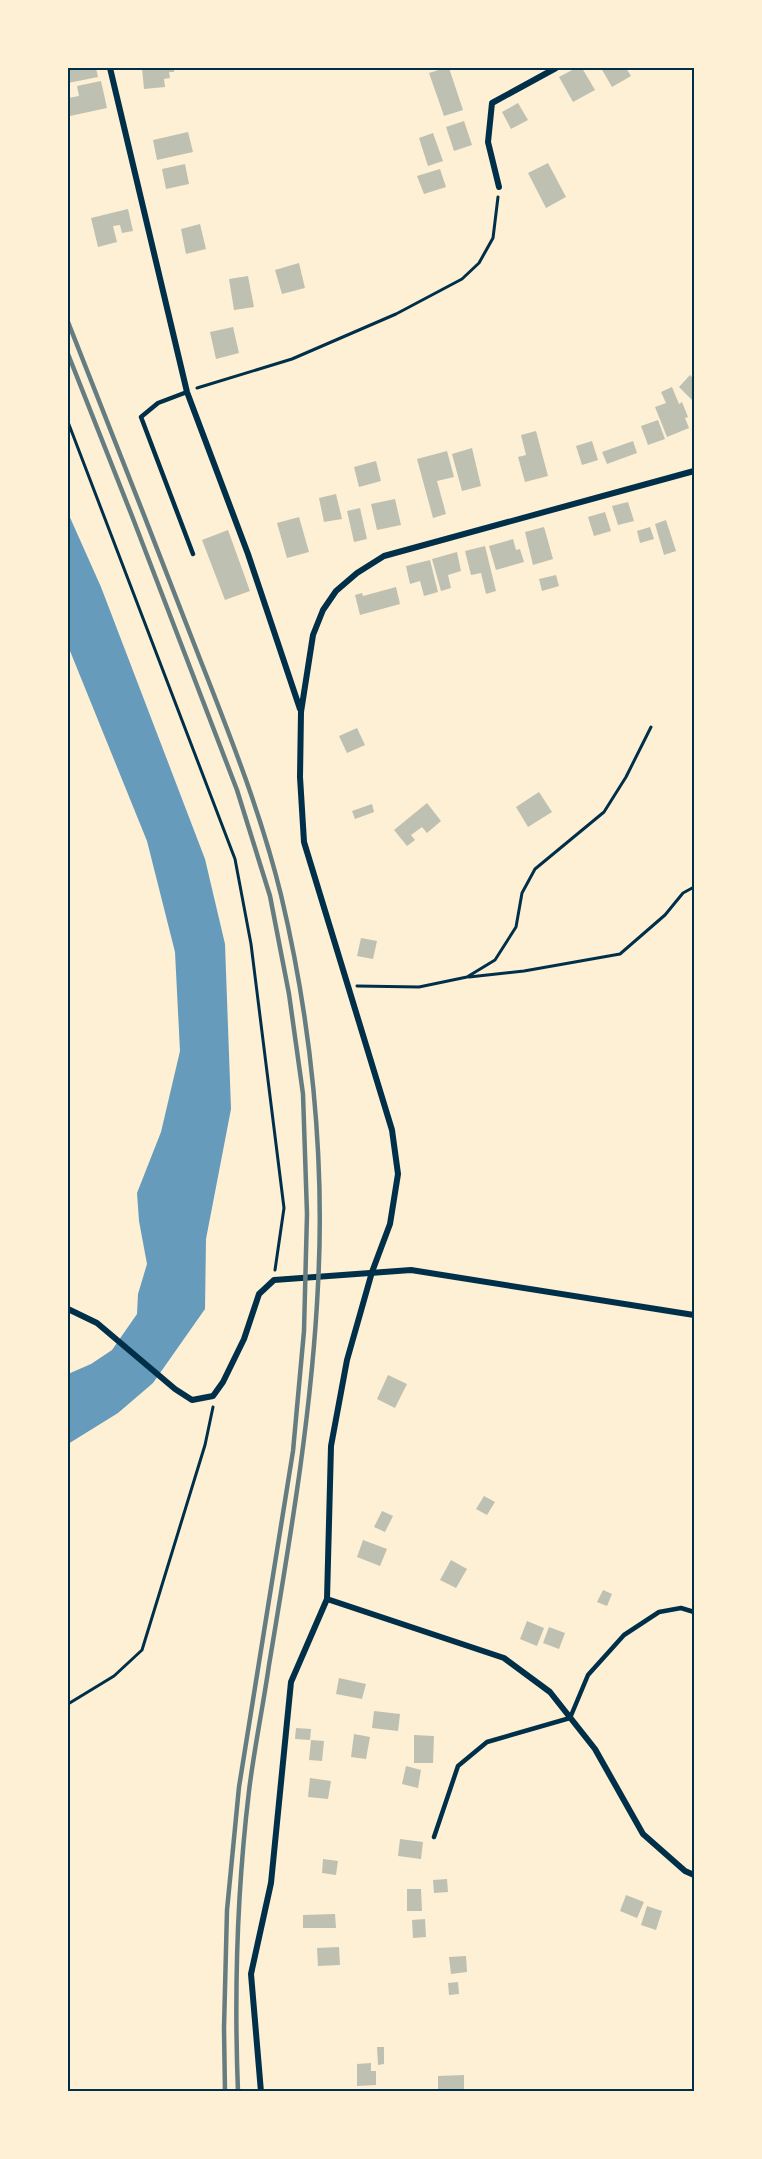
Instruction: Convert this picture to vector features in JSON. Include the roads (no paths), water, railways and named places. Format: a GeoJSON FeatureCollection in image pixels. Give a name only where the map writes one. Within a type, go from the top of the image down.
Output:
{"type":"FeatureCollection","features":[{"type":"Feature","properties":{"kind":"street"},"geometry":{"type":"LineString","coordinates":[[110,68],[187,392],[248,554],[301,712]]}},
{"type":"Feature","properties":{"kind":"street"},"geometry":{"type":"LineString","coordinates":[[499,187],[488,142],[492,103],[556,68]]}},
{"type":"Feature","properties":{"kind":"street"},"geometry":{"type":"LineString","coordinates":[[261,2091],[251,1974],[271,1883],[291,1682],[327,1599],[331,1446],[347,1360],[372,1272],[390,1224],[398,1174],[392,1130],[304,842],[300,777],[301,712],[313,635],[323,610],[336,591],[357,573],[384,556],[694,471]]}},
{"type":"Feature","properties":{"kind":"street"},"geometry":{"type":"LineString","coordinates":[[68,1309],[96,1323],[192,1400],[213,1396],[223,1382],[244,1339],[259,1294],[274,1280],[411,1270],[694,1315]]}},
{"type":"Feature","properties":{"kind":"street"},"geometry":{"type":"LineString","coordinates":[[327,1599],[504,1658],[550,1692],[595,1749],[643,1834],[685,1871],[694,1875]]}},
{"type":"Feature","properties":{"kind":"lane"},"geometry":{"type":"LineString","coordinates":[[187,392],[158,403],[141,417],[193,554]]}},
{"type":"Feature","properties":{"kind":"lane"},"geometry":{"type":"LineString","coordinates":[[434,1837],[458,1766],[487,1742],[570,1718],[588,1674],[624,1635],[659,1612],[681,1608],[694,1612]]}},
{"type":"Feature","properties":{"kind":"water"},"geometry":{"type":"Polygon","coordinates":[[[68,513],[101,587],[205,859],[225,944],[231,1109],[206,1239],[205,1309],[153,1383],[118,1413],[68,1444],[68,1374],[91,1364],[112,1350],[137,1314],[138,1294],[147,1264],[139,1221],[137,1193],[161,1132],[180,1051],[175,952],[147,841],[68,646],[68,513]]]}},
{"type":"Feature","properties":{"kind":"railway"},"geometry":{"type":"LineString","coordinates":[[68,322],[244,773],[264,834],[281,895],[291,943],[308,1040],[313,1089],[320,1236],[315,1333],[299,1475],[253,1760],[245,1829],[236,2016],[238,2092]]}},
{"type":"Feature","properties":{"kind":"railway"},"geometry":{"type":"LineString","coordinates":[[68,354],[237,790],[270,896],[289,994],[303,1094],[307,1214],[304,1331],[293,1451],[239,1787],[227,1910],[225,2092]]}}]}
